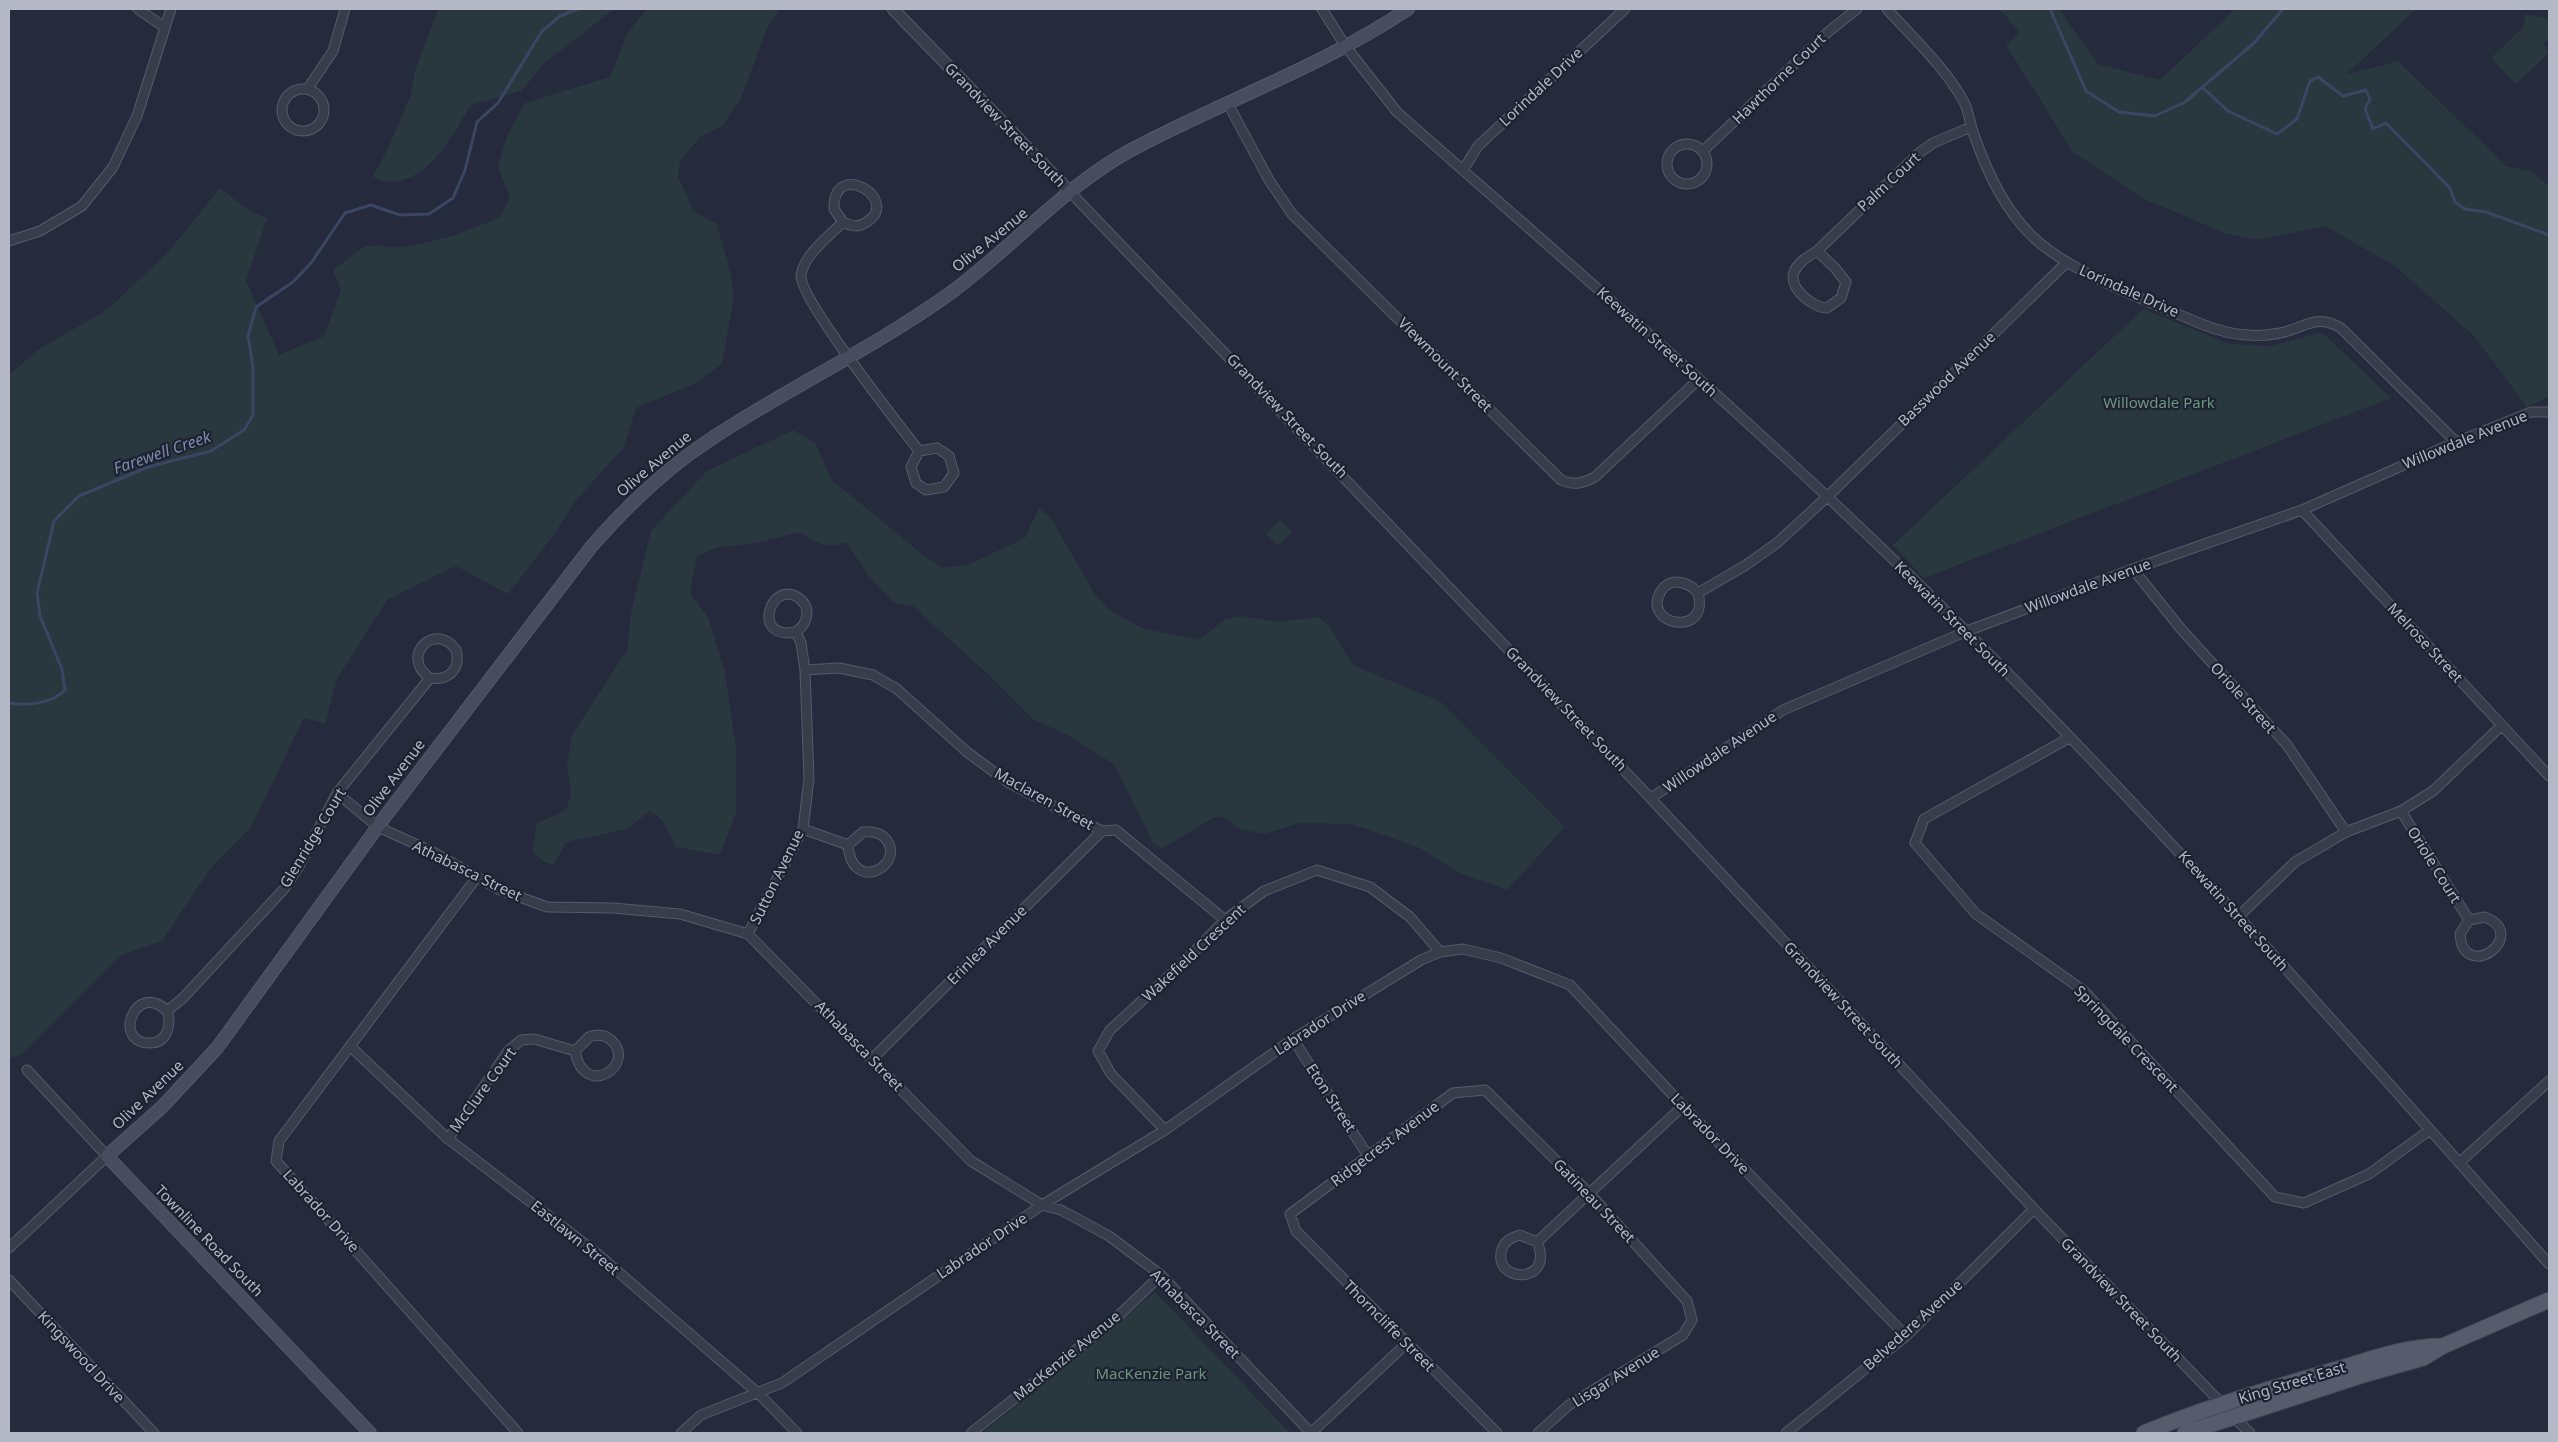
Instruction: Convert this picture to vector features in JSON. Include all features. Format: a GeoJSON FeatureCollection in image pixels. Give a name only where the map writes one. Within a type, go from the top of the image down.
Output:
{"type":"FeatureCollection","features":[{"type":"Feature","properties":{"kind":"main road","name":"Olive Avenue"},"geometry":{"type":"LineString","coordinates":[[107,1156],[162,1107],[217,1048],[378,827],[591,547],[616,519],[669,470],[706,442],[956,289],[985,267],[1100,170],[1130,151],[1346,47],[1408,9]]}},
{"type":"Feature","properties":{"kind":"main road","name":"Townline Road South"},"geometry":{"type":"LineString","coordinates":[[107,1156],[370,1433]]}},
{"type":"Feature","properties":{"kind":"main road","name":"King Street East"},"geometry":{"type":"LineString","coordinates":[[2185,1433],[2233,1416],[2423,1358],[2443,1346],[2549,1300]]}},
{"type":"Feature","properties":{"kind":"main road","name":"King Street East"},"geometry":{"type":"LineString","coordinates":[[2144,1433],[2221,1404],[2416,1346],[2443,1346]]}},
{"type":"Feature","properties":{"kind":"street"},"geometry":{"type":"LineString","coordinates":[[138,9],[164,27]]}},
{"type":"Feature","properties":{"kind":"street"},"geometry":{"type":"LineString","coordinates":[[9,241],[40,231],[82,206],[113,167],[137,116],[170,9]]}},
{"type":"Feature","properties":{"kind":"street"},"geometry":{"type":"LineString","coordinates":[[308,88],[314,91],[323,101],[324,115],[321,122],[310,130],[296,130],[290,127],[282,115],[284,101],[293,91],[308,88],[333,51],[345,9]]}},
{"type":"Feature","properties":{"kind":"street","name":"Grandview Street South"},"geometry":{"type":"LineString","coordinates":[[893,9],[1651,798],[2034,1209],[2250,1433]]}},
{"type":"Feature","properties":{"kind":"street","name":"Keewatin Street South"},"geometry":{"type":"LineString","coordinates":[[1322,9],[1346,47],[1397,112],[1699,379],[1828,496],[1967,632],[2238,916],[2549,1264]]}},
{"type":"Feature","properties":{"kind":"street","name":"Lorindale Drive"},"geometry":{"type":"LineString","coordinates":[[1463,170],[1478,146],[1626,9]]}},
{"type":"Feature","properties":{"kind":"street","name":"Hawthorne Court"},"geometry":{"type":"LineString","coordinates":[[1703,151],[1828,32],[1857,9]]}},
{"type":"Feature","properties":{"kind":"street","name":"Lorindale Drive"},"geometry":{"type":"LineString","coordinates":[[1887,9],[1953,84],[1965,104],[1988,174],[2004,202],[2034,238],[2066,263],[2152,303],[2234,334],[2280,333],[2315,321],[2328,321],[2341,328],[2456,442]]}},
{"type":"Feature","properties":{"kind":"street","name":"Viewmount Street"},"geometry":{"type":"LineString","coordinates":[[1228,104],[1269,180],[1292,214],[1561,480],[1570,484],[1582,483],[1595,477],[1699,379]]}},
{"type":"Feature","properties":{"kind":"street","name":"Palm Court"},"geometry":{"type":"LineString","coordinates":[[1817,251],[1835,268],[1846,282],[1842,298],[1827,308],[1813,304],[1796,287],[1794,273],[1798,265],[1817,251],[1919,153],[1934,143],[1971,127]]}},
{"type":"Feature","properties":{"kind":"street"},"geometry":{"type":"LineString","coordinates":[[1688,144],[1703,151],[1707,167],[1702,179],[1690,185],[1676,182],[1671,178],[1666,166],[1667,159],[1675,148],[1688,144]]}},
{"type":"Feature","properties":{"kind":"street"},"geometry":{"type":"LineString","coordinates":[[853,184],[866,188],[874,198],[875,212],[871,218],[860,225],[854,226],[842,222],[834,209],[836,196],[841,190],[853,184]]}},
{"type":"Feature","properties":{"kind":"street"},"geometry":{"type":"LineString","coordinates":[[842,222],[806,262],[800,277],[824,324],[919,451]]}},
{"type":"Feature","properties":{"kind":"street","name":"Basswood Avenue"},"geometry":{"type":"LineString","coordinates":[[1698,593],[1746,565],[1777,543],[1828,496],[2066,263]]}},
{"type":"Feature","properties":{"kind":"street","name":"Willowdale Avenue"},"geometry":{"type":"LineString","coordinates":[[1651,798],[1783,710],[1967,632],[2133,569],[2302,510],[2456,442],[2531,412],[2546,411]]}},
{"type":"Feature","properties":{"kind":"street"},"geometry":{"type":"LineString","coordinates":[[937,448],[949,456],[954,474],[944,487],[926,490],[916,483],[911,467],[919,451],[937,448]]}},
{"type":"Feature","properties":{"kind":"street","name":"Melrose Street"},"geometry":{"type":"LineString","coordinates":[[2302,510],[2549,776]]}},
{"type":"Feature","properties":{"kind":"street","name":"Oriole Street"},"geometry":{"type":"LineString","coordinates":[[2133,569],[2181,629],[2286,745],[2346,832]]}},
{"type":"Feature","properties":{"kind":"street"},"geometry":{"type":"LineString","coordinates":[[1682,582],[1689,584],[1698,593],[1699,607],[1692,618],[1686,622],[1672,622],[1661,614],[1658,608],[1660,594],[1669,584],[1682,582]]}},
{"type":"Feature","properties":{"kind":"street"},"geometry":{"type":"LineString","coordinates":[[789,595],[796,596],[805,605],[807,618],[796,632],[783,633],[772,626],[768,614],[772,602],[777,598],[789,595]]}},
{"type":"Feature","properties":{"kind":"street","name":"Sutton Avenue"},"geometry":{"type":"LineString","coordinates":[[748,934],[802,829],[809,779],[805,670],[801,643],[796,632]]}},
{"type":"Feature","properties":{"kind":"street"},"geometry":{"type":"LineString","coordinates":[[434,639],[447,640],[456,650],[458,664],[450,675],[444,678],[430,678],[421,670],[418,664],[419,651],[422,646],[434,639]]}},
{"type":"Feature","properties":{"kind":"street","name":"Maclaren Street"},"geometry":{"type":"LineString","coordinates":[[805,670],[839,668],[855,670],[873,675],[897,689],[967,752],[1009,783],[1102,831],[1116,830],[1226,920]]}},
{"type":"Feature","properties":{"kind":"street","name":"Glenridge Court"},"geometry":{"type":"LineString","coordinates":[[167,1011],[183,998],[284,889],[298,868],[337,793],[430,678]]}},
{"type":"Feature","properties":{"kind":"street"},"geometry":{"type":"LineString","coordinates":[[2238,916],[2295,862],[2346,832],[2401,811],[2432,791],[2501,726]]}},
{"type":"Feature","properties":{"kind":"street","name":"Springdale Crescent"},"geometry":{"type":"LineString","coordinates":[[2069,738],[1924,819],[1915,843],[1976,914],[2084,991],[2275,1197],[2304,1203],[2369,1174],[2430,1130]]}},
{"type":"Feature","properties":{"kind":"street","name":"Athabasca Street"},"geometry":{"type":"LineString","coordinates":[[337,793],[378,827],[433,852],[498,888],[547,907],[613,908],[680,914],[748,934],[971,1160],[1042,1205],[1061,1210],[1109,1236],[1161,1276],[1311,1433]]}},
{"type":"Feature","properties":{"kind":"street","name":"Oriole Court"},"geometry":{"type":"LineString","coordinates":[[2401,811],[2469,920]]}},
{"type":"Feature","properties":{"kind":"street"},"geometry":{"type":"LineString","coordinates":[[802,829],[848,845]]}},
{"type":"Feature","properties":{"kind":"street","name":"Erinlea Avenue"},"geometry":{"type":"LineString","coordinates":[[872,1059],[1102,831]]}},
{"type":"Feature","properties":{"kind":"street"},"geometry":{"type":"LineString","coordinates":[[863,832],[877,833],[883,836],[890,848],[888,862],[878,871],[871,873],[858,870],[850,859],[848,845],[863,832]]}},
{"type":"Feature","properties":{"kind":"street","name":"Wakefield Crescent"},"geometry":{"type":"LineString","coordinates":[[1165,1130],[1111,1074],[1098,1051],[1110,1030],[1180,966],[1226,920],[1264,891],[1317,870],[1370,887],[1410,916],[1440,952]]}},
{"type":"Feature","properties":{"kind":"street","name":"Labrador Drive"},"geometry":{"type":"LineString","coordinates":[[477,877],[279,1141],[276,1161],[518,1433]]}},
{"type":"Feature","properties":{"kind":"street","name":"Oriole Court"},"geometry":{"type":"LineString","coordinates":[[2485,917],[2499,928],[2498,946],[2488,955],[2474,956],[2463,947],[2460,934],[2469,920],[2485,917]]}},
{"type":"Feature","properties":{"kind":"street","name":"Labrador Drive"},"geometry":{"type":"LineString","coordinates":[[681,1433],[701,1415],[759,1394],[782,1383],[1042,1205],[1165,1130],[1293,1039],[1421,960],[1440,952],[1463,949],[1501,958],[1570,985],[1682,1106],[1906,1336]]}},
{"type":"Feature","properties":{"kind":"street"},"geometry":{"type":"LineString","coordinates":[[153,1003],[167,1011],[168,1030],[160,1040],[148,1043],[136,1038],[132,1034],[129,1022],[131,1015],[140,1005],[153,1003]]}},
{"type":"Feature","properties":{"kind":"street"},"geometry":{"type":"LineString","coordinates":[[602,1035],[613,1042],[618,1054],[618,1060],[610,1072],[597,1076],[590,1075],[579,1066],[575,1051],[589,1037],[602,1035]]}},
{"type":"Feature","properties":{"kind":"street","name":"McClure Court"},"geometry":{"type":"LineString","coordinates":[[448,1139],[508,1051],[520,1040],[534,1038],[575,1051]]}},
{"type":"Feature","properties":{"kind":"street","name":"Eton Street"},"geometry":{"type":"LineString","coordinates":[[1293,1039],[1368,1156]]}},
{"type":"Feature","properties":{"kind":"street","name":"Eastlawn Street"},"geometry":{"type":"LineString","coordinates":[[351,1047],[448,1139],[593,1250],[759,1394],[797,1433]]}},
{"type":"Feature","properties":{"kind":"street","name":"Townline Road South"},"geometry":{"type":"LineString","coordinates":[[27,1070],[107,1156]]}},
{"type":"Feature","properties":{"kind":"street"},"geometry":{"type":"LineString","coordinates":[[2459,1163],[2549,1081]]}},
{"type":"Feature","properties":{"kind":"street","name":"Ridgecrest Avenue"},"geometry":{"type":"LineString","coordinates":[[1290,1214],[1453,1093],[1485,1090]]}},
{"type":"Feature","properties":{"kind":"street","name":"Gatineau Street"},"geometry":{"type":"LineString","coordinates":[[1485,1090],[1589,1193],[1687,1301],[1692,1320]]}},
{"type":"Feature","properties":{"kind":"street"},"geometry":{"type":"LineString","coordinates":[[1537,1242],[1682,1106]]}},
{"type":"Feature","properties":{"kind":"street"},"geometry":{"type":"LineString","coordinates":[[9,1248],[107,1156]]}},
{"type":"Feature","properties":{"kind":"street","name":"Belvedere Avenue"},"geometry":{"type":"LineString","coordinates":[[1786,1433],[1906,1336],[2034,1209]]}},
{"type":"Feature","properties":{"kind":"street","name":"Thorncliffe Street"},"geometry":{"type":"LineString","coordinates":[[1290,1214],[1296,1231],[1496,1433]]}},
{"type":"Feature","properties":{"kind":"street"},"geometry":{"type":"LineString","coordinates":[[1520,1235],[1537,1242],[1541,1256],[1537,1268],[1532,1273],[1519,1276],[1507,1270],[1501,1258],[1504,1245],[1508,1240],[1520,1235]]}},
{"type":"Feature","properties":{"kind":"street","name":"MacKenzie Avenue"},"geometry":{"type":"LineString","coordinates":[[971,1433],[1115,1318],[1161,1276]]}},
{"type":"Feature","properties":{"kind":"street","name":"Kingswood Drive"},"geometry":{"type":"LineString","coordinates":[[9,1280],[154,1433]]}},
{"type":"Feature","properties":{"kind":"street","name":"Lisgar Avenue"},"geometry":{"type":"LineString","coordinates":[[1538,1433],[1569,1405],[1684,1335],[1692,1320]]}},
{"type":"Feature","properties":{"kind":"street"},"geometry":{"type":"LineString","coordinates":[[1311,1433],[1406,1344]]}},
{"type":"Feature","properties":{"kind":"green space"},"geometry":{"type":"Polygon","coordinates":[[[438,9],[614,9],[546,62],[521,91],[471,105],[448,142],[429,165],[405,179],[389,182],[382,181],[373,177],[390,144],[411,94],[415,71],[438,9]]]}},
{"type":"Feature","properties":{"kind":"green space"},"geometry":{"type":"Polygon","coordinates":[[[647,9],[776,9],[778,13],[770,21],[741,98],[722,126],[700,137],[680,161],[678,176],[693,211],[717,224],[730,271],[734,297],[722,364],[692,385],[636,408],[624,447],[577,499],[552,537],[508,594],[456,566],[387,600],[337,679],[325,724],[304,718],[251,827],[210,869],[162,941],[119,956],[20,1055],[9,1058],[9,375],[38,350],[108,309],[169,251],[220,188],[247,209],[267,218],[246,281],[279,355],[324,336],[341,290],[333,270],[365,246],[405,247],[453,236],[499,218],[510,198],[498,167],[507,136],[525,103],[610,77],[627,33],[647,9]]]}},
{"type":"Feature","properties":{"kind":"green space"},"geometry":{"type":"Polygon","coordinates":[[[1999,9],[2059,9],[2098,64],[2160,80],[2235,9],[2416,9],[2347,74],[2398,61],[2506,166],[2532,172],[2549,186],[2549,396],[2527,407],[2474,336],[2395,266],[2325,226],[2257,240],[2225,233],[2144,199],[2073,152],[2006,45],[2020,32],[1999,9]]]}},
{"type":"Feature","properties":{"kind":"green space"},"geometry":{"type":"Polygon","coordinates":[[[2526,14],[2546,18],[2549,22],[2549,38],[2543,44],[2549,53],[2516,84],[2491,58],[2523,27],[2526,14]]]}},
{"type":"Feature","properties":{"kind":"green space","name":"Willowdale Park"},"geometry":{"type":"Polygon","coordinates":[[[2143,309],[2229,344],[2270,346],[2318,333],[2325,335],[2391,398],[1924,578],[1893,545],[2143,309]]]}},
{"type":"Feature","properties":{"kind":"green space"},"geometry":{"type":"Polygon","coordinates":[[[793,430],[815,443],[832,480],[928,559],[943,568],[970,564],[1025,538],[1039,508],[1051,518],[1094,593],[1109,610],[1144,629],[1199,640],[1224,620],[1242,616],[1277,622],[1318,617],[1329,626],[1354,666],[1440,701],[1565,827],[1507,890],[1458,872],[1418,847],[1351,824],[1300,823],[1264,834],[1239,829],[1223,817],[1215,817],[1162,849],[1153,843],[1114,764],[1067,735],[1033,719],[989,675],[913,606],[894,603],[869,576],[846,542],[833,545],[822,544],[799,532],[760,542],[717,548],[697,556],[690,593],[708,617],[725,672],[736,748],[736,813],[720,855],[676,847],[662,820],[650,811],[627,829],[566,842],[554,865],[544,862],[533,853],[536,824],[566,810],[571,793],[567,764],[572,735],[627,650],[631,613],[651,531],[707,471],[793,430]]]}},
{"type":"Feature","properties":{"kind":"green space"},"geometry":{"type":"Polygon","coordinates":[[[1280,520],[1292,532],[1278,546],[1266,534],[1280,520]]]}},
{"type":"Feature","properties":{"kind":"green space","name":"MacKenzie Park"},"geometry":{"type":"Polygon","coordinates":[[[1155,1292],[1288,1431],[1286,1433],[983,1433],[1155,1292]]]}},
{"type":"Feature","properties":{"kind":"waterway","name":"Farewell Creek"},"geometry":{"type":"LineString","coordinates":[[9,703],[39,703],[60,695],[65,690],[62,669],[40,616],[37,593],[54,521],[79,496],[148,467],[211,451],[244,430],[253,415],[253,367],[248,336],[256,307],[293,282],[311,263],[345,213],[371,205],[400,215],[429,214],[453,198],[465,170],[477,122],[498,103],[542,31],[560,16],[578,9]]}},
{"type":"Feature","properties":{"kind":"waterway"},"geometry":{"type":"LineString","coordinates":[[2050,9],[2086,91],[2119,112],[2155,116],[2185,102],[2254,43],[2283,9]]}},
{"type":"Feature","properties":{"kind":"waterway"},"geometry":{"type":"LineString","coordinates":[[2202,87],[2228,111],[2277,134],[2297,119],[2310,81],[2318,77],[2343,96],[2366,90],[2370,99],[2365,109],[2373,129],[2386,123],[2450,188],[2455,202],[2465,209],[2486,212],[2549,235]]}}]}
